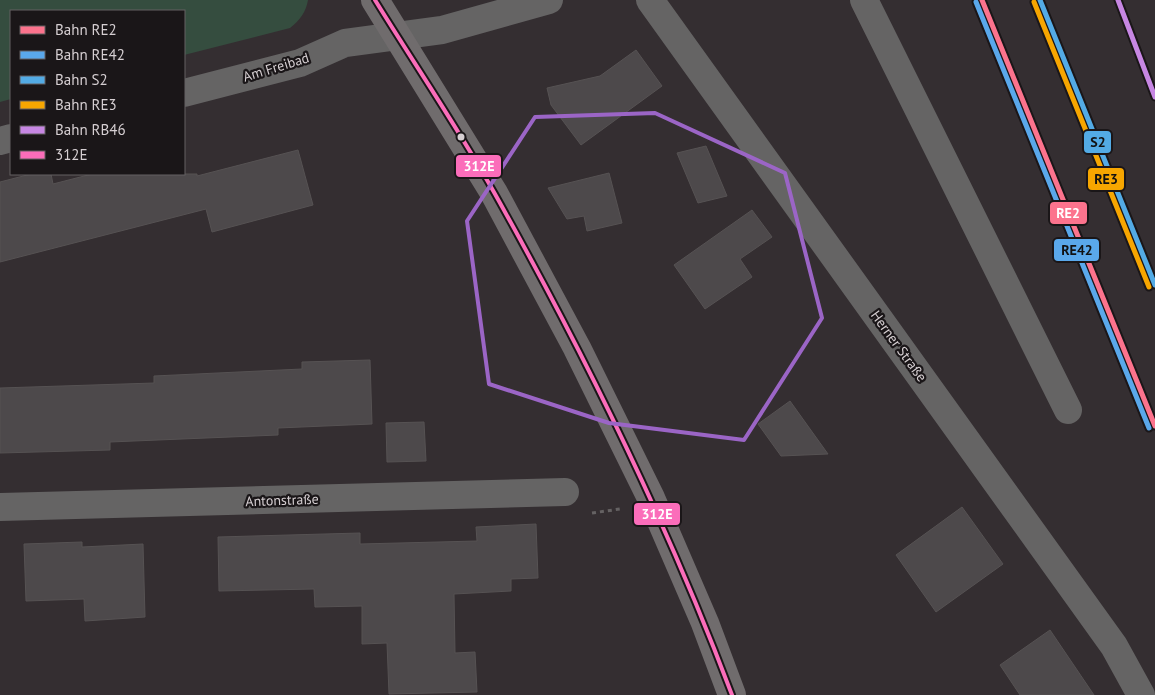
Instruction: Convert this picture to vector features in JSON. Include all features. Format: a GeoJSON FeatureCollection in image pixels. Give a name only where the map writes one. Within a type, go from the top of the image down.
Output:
{"type":"FeatureCollection","features":[{"type":"Feature","properties":{"kind":"main road"},"geometry":{"type":"LineString","coordinates":[[375,0],[494,193],[577,348],[651,498],[732,695]]}},
{"type":"Feature","properties":{"kind":"street"},"geometry":{"type":"LineString","coordinates":[[397,36],[442,30],[549,0]]}},
{"type":"Feature","properties":{"kind":"street","name":"Herner Straße"},"geometry":{"type":"LineString","coordinates":[[650,0],[1114,646],[1141,695]]}},
{"type":"Feature","properties":{"kind":"street"},"geometry":{"type":"LineString","coordinates":[[864,0],[1068,410]]}},
{"type":"Feature","properties":{"kind":"street","name":"Am Freibad"},"geometry":{"type":"LineString","coordinates":[[185,93],[300,62],[345,43],[397,36]]}},
{"type":"Feature","properties":{"kind":"street","name":"Antonstraße"},"geometry":{"type":"LineString","coordinates":[[0,508],[565,492]]}},
{"type":"Feature","properties":{"kind":"path"},"geometry":{"type":"LineString","coordinates":[[565,492],[575,514],[614,512],[651,498]]}},
{"type":"Feature","properties":{"kind":"highlighted area"},"geometry":{"type":"Polygon","coordinates":[[[655,113],[785,173],[822,318],[744,440],[609,423],[489,384],[467,221],[535,117],[655,113]]]}},
{"type":"Feature","properties":{"kind":"green space"},"geometry":{"type":"Polygon","coordinates":[[[0,0],[308,0],[302,15],[290,28],[185,55],[185,10],[10,10],[10,99],[0,102],[0,0]]]}},
{"type":"Feature","properties":{"kind":"building"},"geometry":{"type":"Polygon","coordinates":[[[636,50],[662,86],[581,145],[551,105],[547,88],[600,76],[636,50]]]}},
{"type":"Feature","properties":{"kind":"building"},"geometry":{"type":"Polygon","coordinates":[[[706,146],[727,196],[698,203],[677,153],[706,146]]]}},
{"type":"Feature","properties":{"kind":"building"},"geometry":{"type":"Polygon","coordinates":[[[298,150],[313,205],[212,232],[206,209],[0,262],[0,182],[27,175],[51,175],[53,184],[88,175],[197,174],[197,176],[298,150]]]}},
{"type":"Feature","properties":{"kind":"building"},"geometry":{"type":"Polygon","coordinates":[[[609,173],[622,223],[587,231],[584,216],[567,219],[548,188],[609,173]]]}},
{"type":"Feature","properties":{"kind":"building"},"geometry":{"type":"Polygon","coordinates":[[[752,210],[772,237],[740,259],[752,277],[705,309],[674,265],[752,210]]]}},
{"type":"Feature","properties":{"kind":"building"},"geometry":{"type":"Polygon","coordinates":[[[370,360],[372,424],[278,428],[278,435],[110,442],[110,450],[0,453],[0,388],[154,383],[154,376],[302,369],[302,362],[370,360]]]}},
{"type":"Feature","properties":{"kind":"building"},"geometry":{"type":"Polygon","coordinates":[[[790,401],[828,454],[781,456],[758,424],[790,401]]]}},
{"type":"Feature","properties":{"kind":"building"},"geometry":{"type":"Polygon","coordinates":[[[424,422],[426,461],[387,462],[386,423],[424,422]]]}},
{"type":"Feature","properties":{"kind":"building"},"geometry":{"type":"Polygon","coordinates":[[[962,507],[1003,564],[936,612],[896,555],[962,507]]]}},
{"type":"Feature","properties":{"kind":"building"},"geometry":{"type":"Polygon","coordinates":[[[536,524],[538,578],[511,579],[511,591],[454,594],[455,653],[475,652],[477,692],[389,694],[387,643],[362,644],[362,606],[315,607],[314,589],[219,591],[218,537],[360,533],[360,544],[477,541],[476,527],[536,524]]]}},
{"type":"Feature","properties":{"kind":"building"},"geometry":{"type":"Polygon","coordinates":[[[82,542],[82,547],[143,544],[145,617],[85,621],[84,599],[26,601],[24,544],[82,542]]]}},
{"type":"Feature","properties":{"kind":"building"},"geometry":{"type":"Polygon","coordinates":[[[1050,630],[1094,695],[1020,695],[1000,665],[1050,630]]]}},
{"type":"Feature","properties":{"kind":"rail line","name":"RE2"},"geometry":{"type":"LineString","coordinates":[[982,0],[1155,426]]}},
{"type":"Feature","properties":{"kind":"rail line","name":"S2"},"geometry":{"type":"LineString","coordinates":[[1040,0],[1155,285]]}},
{"type":"Feature","properties":{"kind":"rail line","name":"RB46"},"geometry":{"type":"LineString","coordinates":[[1118,0],[1155,97]]}},
{"type":"Feature","properties":{"kind":"rail line","name":"RE42"},"geometry":{"type":"LineString","coordinates":[[976,2],[1149,428]]}},
{"type":"Feature","properties":{"kind":"rail line","name":"RE3"},"geometry":{"type":"LineString","coordinates":[[1034,2],[1149,287]]}},
{"type":"Feature","properties":{"kind":"transit line","name":"312E"},"geometry":{"type":"LineString","coordinates":[[375,0],[481,169],[561,316],[652,503],[707,630],[732,695]]}}]}
